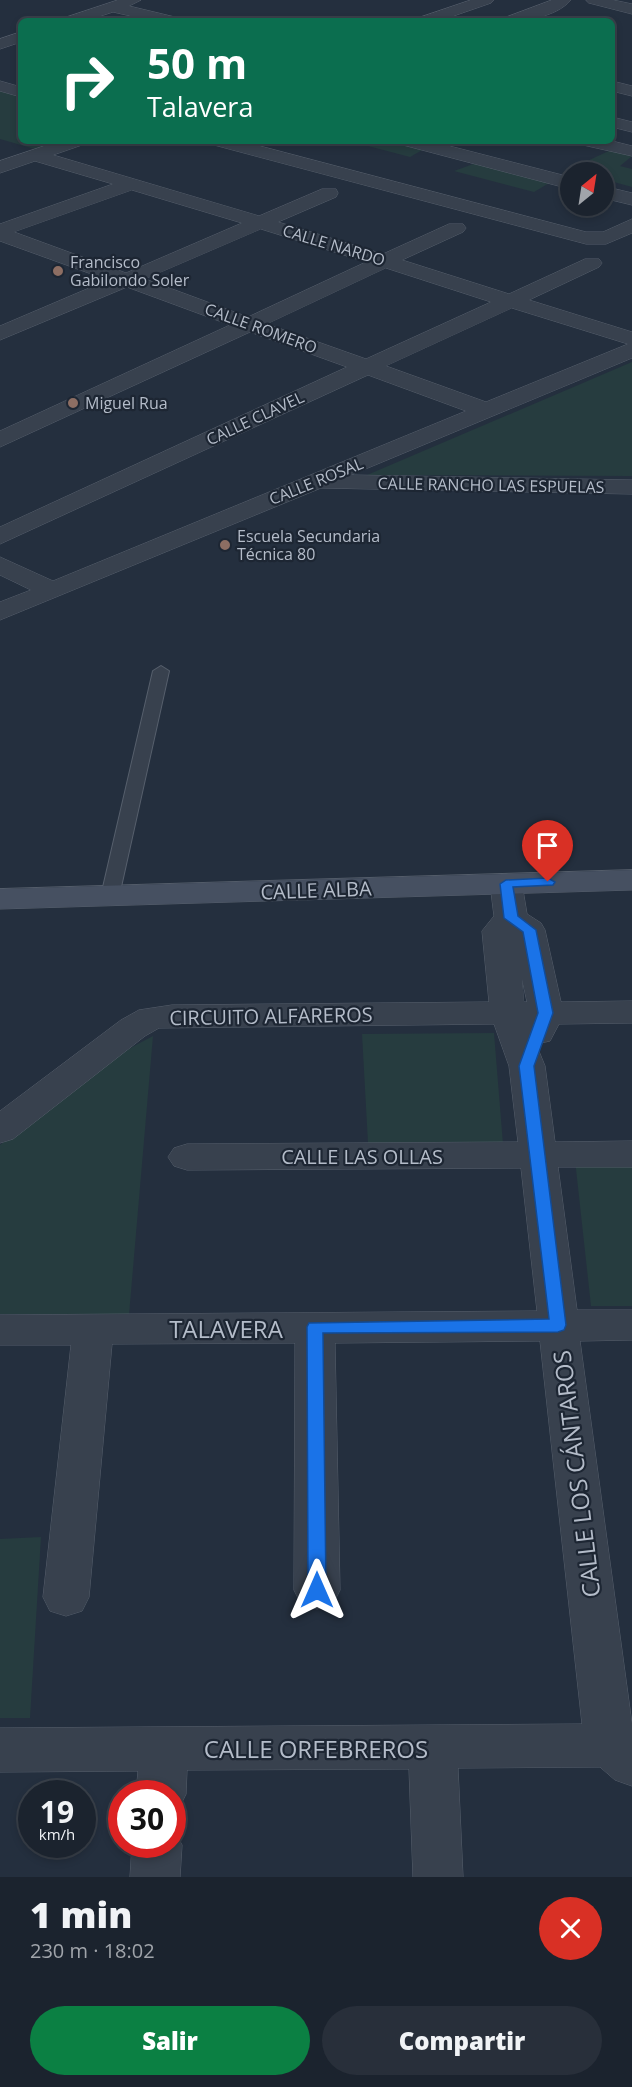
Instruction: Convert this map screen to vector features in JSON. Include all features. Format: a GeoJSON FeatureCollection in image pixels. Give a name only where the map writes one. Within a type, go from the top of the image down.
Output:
{"type":"FeatureCollection","features":[{"type":"Feature","properties":{"kind":"street"},"geometry":{"type":"LineString","coordinates":[[79,18],[133,0]]}},
{"type":"Feature","properties":{"kind":"street"},"geometry":{"type":"LineString","coordinates":[[433,18],[486,0]]}},
{"type":"Feature","properties":{"kind":"street"},"geometry":{"type":"LineString","coordinates":[[519,18],[547,9],[562,0]]}},
{"type":"Feature","properties":{"kind":"street"},"geometry":{"type":"LineString","coordinates":[[594,0],[632,9]]}},
{"type":"Feature","properties":{"kind":"street"},"geometry":{"type":"LineString","coordinates":[[114,7],[160,18]]}},
{"type":"Feature","properties":{"kind":"street"},"geometry":{"type":"LineString","coordinates":[[0,46],[18,39]]}},
{"type":"Feature","properties":{"kind":"street"},"geometry":{"type":"LineString","coordinates":[[0,46],[18,52]]}},
{"type":"Feature","properties":{"kind":"street"},"geometry":{"type":"LineString","coordinates":[[0,86],[18,91]]}},
{"type":"Feature","properties":{"kind":"street"},"geometry":{"type":"LineString","coordinates":[[615,123],[632,127]]}},
{"type":"Feature","properties":{"kind":"street"},"geometry":{"type":"LineString","coordinates":[[0,167],[67,144]]}},
{"type":"Feature","properties":{"kind":"street"},"geometry":{"type":"LineString","coordinates":[[231,144],[586,238],[606,238],[632,225]]}},
{"type":"Feature","properties":{"kind":"street"},"geometry":{"type":"LineString","coordinates":[[420,144],[560,181]]}},
{"type":"Feature","properties":{"kind":"street"},"geometry":{"type":"LineString","coordinates":[[602,144],[632,151]]}},
{"type":"Feature","properties":{"kind":"street","name":"CALLE NARDO"},"geometry":{"type":"LineString","coordinates":[[35,155],[386,261],[632,339]]}},
{"type":"Feature","properties":{"kind":"street"},"geometry":{"type":"LineString","coordinates":[[0,232],[131,184]]}},
{"type":"Feature","properties":{"kind":"street"},"geometry":{"type":"LineString","coordinates":[[2,331],[329,193]]}},
{"type":"Feature","properties":{"kind":"street"},"geometry":{"type":"LineString","coordinates":[[614,195],[632,199]]}},
{"type":"Feature","properties":{"kind":"street"},"geometry":{"type":"LineString","coordinates":[[0,440],[456,228]]}},
{"type":"Feature","properties":{"kind":"street","name":"CALLE ROMERO"},"geometry":{"type":"LineString","coordinates":[[0,232],[488,411]]}},
{"type":"Feature","properties":{"kind":"street","name":"CALLE CLAVEL"},"geometry":{"type":"LineString","coordinates":[[0,536],[592,263]]}},
{"type":"Feature","properties":{"kind":"street","name":"CALLE ROSAL"},"geometry":{"type":"LineString","coordinates":[[0,612],[632,350]]}},
{"type":"Feature","properties":{"kind":"street","name":"CALLE RANCHO LAS ESPUELAS"},"geometry":{"type":"LineString","coordinates":[[314,482],[632,487]]}},
{"type":"Feature","properties":{"kind":"street"},"geometry":{"type":"LineString","coordinates":[[0,565],[52,590]]}},
{"type":"Feature","properties":{"kind":"street","name":"CALLE ALBA"},"geometry":{"type":"LineString","coordinates":[[0,899],[632,880]]}},
{"type":"Feature","properties":{"kind":"street"},"geometry":{"type":"LineString","coordinates":[[506,884],[511,918],[529,930],[546,1013]]}},
{"type":"Feature","properties":{"kind":"street","name":"CALLE LOS CÁNTAROS"},"geometry":{"type":"LineString","coordinates":[[511,918],[498,931],[505,975],[507,1013],[527,1066],[558,1325],[624,1751]]}},
{"type":"Feature","properties":{"kind":"street","name":"CIRCUITO ALFAREROS"},"geometry":{"type":"LineString","coordinates":[[0,1130],[133,1028],[152,1018],[632,1012]]}},
{"type":"Feature","properties":{"kind":"street","name":"CALLE LOS CÁNTAROS"},"geometry":{"type":"LineString","coordinates":[[527,1066],[546,1013]]}},
{"type":"Feature","properties":{"kind":"street","name":"CALLE LAS OLLAS"},"geometry":{"type":"LineString","coordinates":[[187,1157],[632,1155]]}},
{"type":"Feature","properties":{"kind":"street","name":"TALAVERA"},"geometry":{"type":"LineString","coordinates":[[0,1330],[632,1325]]}},
{"type":"Feature","properties":{"kind":"street"},"geometry":{"type":"LineString","coordinates":[[315,1327],[317,1590]]}},
{"type":"Feature","properties":{"kind":"street"},"geometry":{"type":"LineString","coordinates":[[66,1597],[93,1329]]}},
{"type":"Feature","properties":{"kind":"street"},"geometry":{"type":"LineString","coordinates":[[433,1747],[438,1877]]}},
{"type":"Feature","properties":{"kind":"street","name":"CALLE ORFEBREROS"},"geometry":{"type":"LineString","coordinates":[[0,1750],[162,1771],[433,1747],[624,1751]]}},
{"type":"Feature","properties":{"kind":"street"},"geometry":{"type":"LineString","coordinates":[[155,1877],[156,1858]]}},
{"type":"Feature","properties":{"kind":"lane"},"geometry":{"type":"LineString","coordinates":[[110,896],[161,671]]}},
{"type":"Feature","properties":{"kind":"green space"},"geometry":{"type":"Polygon","coordinates":[[[0,86],[18,91],[18,144],[58,144],[38,150],[0,139],[0,86]]]}},
{"type":"Feature","properties":{"kind":"green space"},"geometry":{"type":"Polygon","coordinates":[[[360,144],[403,144],[424,149],[410,157],[360,144]]]}},
{"type":"Feature","properties":{"kind":"green space"},"geometry":{"type":"Polygon","coordinates":[[[613,149],[632,156],[620,166],[632,169],[632,187],[614,182],[614,162],[585,162],[613,149]]]}},
{"type":"Feature","properties":{"kind":"green space"},"geometry":{"type":"Polygon","coordinates":[[[476,163],[551,182],[534,192],[454,171],[476,163]]]}},
{"type":"Feature","properties":{"kind":"green space"},"geometry":{"type":"Polygon","coordinates":[[[632,362],[632,476],[367,475],[632,362]]]}},
{"type":"Feature","properties":{"kind":"green space"},"geometry":{"type":"Polygon","coordinates":[[[494,1033],[503,1144],[368,1143],[362,1034],[494,1033]]]}},
{"type":"Feature","properties":{"kind":"green space"},"geometry":{"type":"Polygon","coordinates":[[[153,1036],[129,1315],[0,1314],[0,1145],[112,1059],[153,1036]]]}},
{"type":"Feature","properties":{"kind":"green space"},"geometry":{"type":"Polygon","coordinates":[[[575,1160],[632,1160],[632,1306],[591,1306],[575,1160]]]}},
{"type":"Feature","properties":{"kind":"green space"},"geometry":{"type":"Polygon","coordinates":[[[41,1537],[30,1718],[0,1718],[0,1539],[41,1537]]]}},
{"type":"Feature","properties":{"kind":"place","name":"Francisco Gabilondo Soler"},"geometry":{"type":"Point","coordinates":[58,271]}},
{"type":"Feature","properties":{"kind":"place","name":"Miguel Rua"},"geometry":{"type":"Point","coordinates":[73,403]}},
{"type":"Feature","properties":{"kind":"place","name":"Escuela Secundaria Técnica 80"},"geometry":{"type":"Point","coordinates":[225,545]}},
{"type":"Feature","properties":{"kind":"route"},"geometry":{"type":"LineString","coordinates":[[317,1590],[315,1327],[558,1325],[527,1066],[546,1013],[529,930],[511,918],[506,884],[548,882]]}}]}
